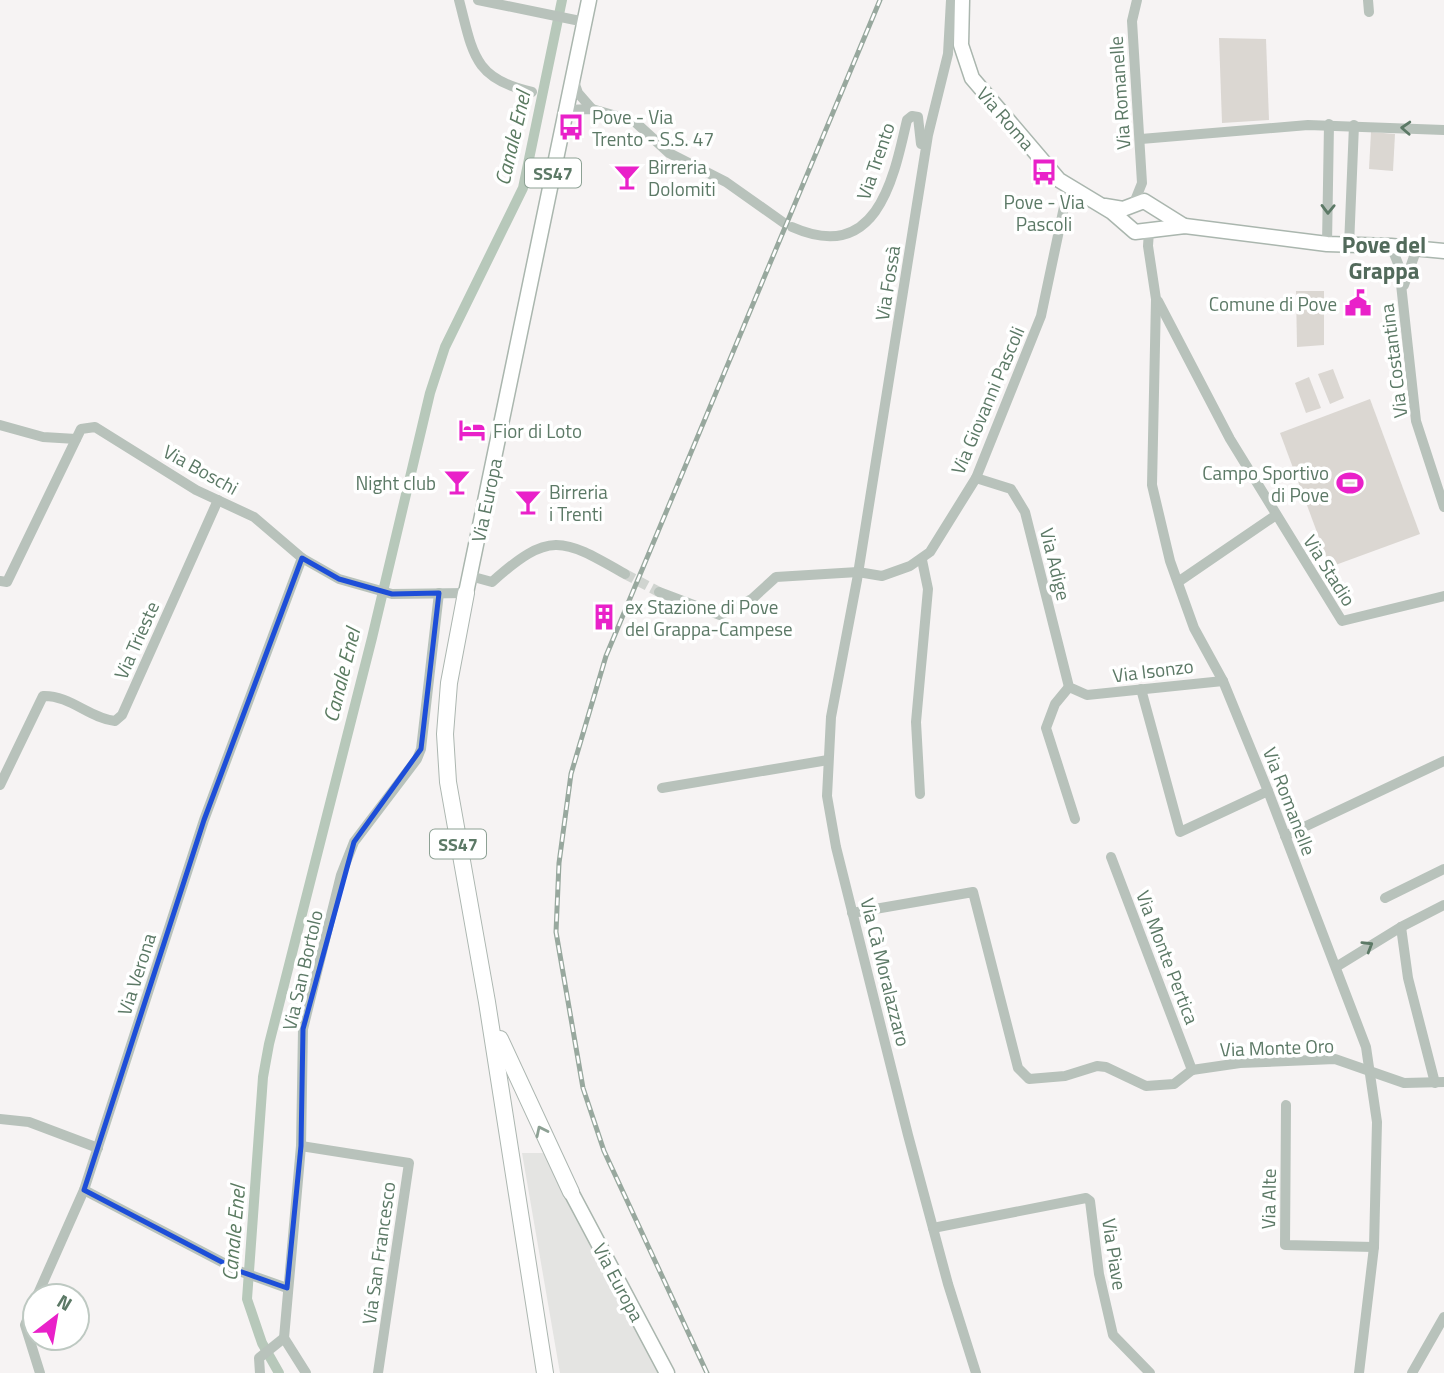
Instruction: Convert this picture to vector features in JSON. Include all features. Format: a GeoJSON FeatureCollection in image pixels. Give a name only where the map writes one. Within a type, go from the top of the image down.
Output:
{"type":"FeatureCollection","features":[{"type":"Feature","properties":{"kind":"highway","name":"Via Europa"},"geometry":{"type":"LineString","coordinates":[[466,593],[449,684],[446,750],[455,827],[487,1002]]}},
{"type":"Feature","properties":{"kind":"highway","name":"SS47"},"geometry":{"type":"LineString","coordinates":[[487,1002],[502,1091],[508,1154],[545,1373]]}},
{"type":"Feature","properties":{"kind":"highway"},"geometry":{"type":"LineString","coordinates":[[487,1002],[524,1096],[571,1192]]}},
{"type":"Feature","properties":{"kind":"highway","name":"SS47"},"geometry":{"type":"LineString","coordinates":[[502,1091],[516,1143],[553,1373]]}},
{"type":"Feature","properties":{"kind":"highway"},"geometry":{"type":"LineString","coordinates":[[536,1373],[538,1331]]}},
{"type":"Feature","properties":{"kind":"main road","name":"Via Europa"},"geometry":{"type":"LineString","coordinates":[[466,593],[573,79],[580,21],[589,0]]}},
{"type":"Feature","properties":{"kind":"main road","name":"Via Roma"},"geometry":{"type":"LineString","coordinates":[[962,0],[961,45],[972,78],[1074,191],[1104,206],[1143,232]]}},
{"type":"Feature","properties":{"kind":"main road","name":"Via Roma"},"geometry":{"type":"LineString","coordinates":[[1104,206],[1142,205]]}},
{"type":"Feature","properties":{"kind":"main road"},"geometry":{"type":"LineString","coordinates":[[1142,205],[1185,226]]}},
{"type":"Feature","properties":{"kind":"main road"},"geometry":{"type":"LineString","coordinates":[[1142,205],[1126,215],[1143,232]]}},
{"type":"Feature","properties":{"kind":"main road"},"geometry":{"type":"LineString","coordinates":[[1142,205],[1158,219],[1143,232]]}},
{"type":"Feature","properties":{"kind":"main road"},"geometry":{"type":"LineString","coordinates":[[1143,232],[1185,226],[1327,244],[1444,251]]}},
{"type":"Feature","properties":{"kind":"main road","name":"Via Europa"},"geometry":{"type":"LineString","coordinates":[[571,1192],[667,1373]]}},
{"type":"Feature","properties":{"kind":"street"},"geometry":{"type":"LineString","coordinates":[[459,0],[471,48],[480,67],[505,85],[532,92]]}},
{"type":"Feature","properties":{"kind":"street"},"geometry":{"type":"LineString","coordinates":[[478,0],[580,21]]}},
{"type":"Feature","properties":{"kind":"street","name":"Via Fossà"},"geometry":{"type":"LineString","coordinates":[[858,572],[928,135],[948,54],[951,0]]}},
{"type":"Feature","properties":{"kind":"street"},"geometry":{"type":"LineString","coordinates":[[1368,0],[1369,12]]}},
{"type":"Feature","properties":{"kind":"street","name":"Via Romanelle"},"geometry":{"type":"LineString","coordinates":[[1137,1],[1132,21],[1141,139],[1142,205]]}},
{"type":"Feature","properties":{"kind":"street"},"geometry":{"type":"LineString","coordinates":[[573,79],[578,93],[592,109]]}},
{"type":"Feature","properties":{"kind":"street","name":"Via Trento"},"geometry":{"type":"LineString","coordinates":[[566,110],[592,109],[634,121],[669,153],[726,182],[788,225],[809,235],[831,236],[856,231],[868,223],[879,209],[907,120],[912,116],[918,117],[922,134],[916,182],[918,195]]}},
{"type":"Feature","properties":{"kind":"street"},"geometry":{"type":"LineString","coordinates":[[1327,244],[1329,124]]}},
{"type":"Feature","properties":{"kind":"street"},"geometry":{"type":"LineString","coordinates":[[1141,139],[1329,124],[1444,130]]}},
{"type":"Feature","properties":{"kind":"street"},"geometry":{"type":"LineString","coordinates":[[1349,246],[1354,125]]}},
{"type":"Feature","properties":{"kind":"street"},"geometry":{"type":"LineString","coordinates":[[1328,173],[1352,174]]}},
{"type":"Feature","properties":{"kind":"street","name":"Via Giovanni Pascoli"},"geometry":{"type":"LineString","coordinates":[[659,592],[720,615],[752,599],[776,577],[858,572],[882,576],[922,559],[930,552],[976,478],[1041,316],[1061,217],[1074,191]]}},
{"type":"Feature","properties":{"kind":"street","name":"Via Romanelle"},"geometry":{"type":"LineString","coordinates":[[1143,232],[1156,299],[1152,485],[1178,582],[1194,628],[1223,681],[1268,791],[1366,1047],[1377,1122],[1374,1247],[1359,1373]]}},
{"type":"Feature","properties":{"kind":"street","name":"Via Costantina"},"geometry":{"type":"LineString","coordinates":[[1391,246],[1399,267],[1416,421],[1441,485],[1444,507]]}},
{"type":"Feature","properties":{"kind":"street","name":"Via Costantina"},"geometry":{"type":"LineString","coordinates":[[1402,291],[1417,248]]}},
{"type":"Feature","properties":{"kind":"street","name":"Via Stadio"},"geometry":{"type":"LineString","coordinates":[[1156,299],[1230,439],[1342,621],[1444,596]]}},
{"type":"Feature","properties":{"kind":"street"},"geometry":{"type":"LineString","coordinates":[[0,425],[43,437],[76,439],[7,582],[0,581]]}},
{"type":"Feature","properties":{"kind":"street","name":"Via Boschi"},"geometry":{"type":"LineString","coordinates":[[76,439],[81,429],[95,427],[218,500],[254,517],[302,558],[339,579],[392,594],[466,593]]}},
{"type":"Feature","properties":{"kind":"street","name":"Via Adige"},"geometry":{"type":"LineString","coordinates":[[976,478],[1011,489],[1025,512],[1069,687]]}},
{"type":"Feature","properties":{"kind":"street","name":"Via Trieste"},"geometry":{"type":"LineString","coordinates":[[0,785],[43,696],[57,696],[101,719],[115,721],[122,715],[218,500]]}},
{"type":"Feature","properties":{"kind":"street"},"geometry":{"type":"LineString","coordinates":[[1178,582],[1276,515]]}},
{"type":"Feature","properties":{"kind":"street"},"geometry":{"type":"LineString","coordinates":[[470,576],[492,582],[534,550],[559,543],[582,550],[625,574]]}},
{"type":"Feature","properties":{"kind":"street","name":"Via Verona"},"geometry":{"type":"LineString","coordinates":[[43,1282],[85,1189],[204,820],[302,558]]}},
{"type":"Feature","properties":{"kind":"street"},"geometry":{"type":"LineString","coordinates":[[920,794],[916,722],[928,589],[927,573],[922,559]]}},
{"type":"Feature","properties":{"kind":"street","name":"Via Cà Moralazzaro"},"geometry":{"type":"LineString","coordinates":[[858,572],[831,717],[827,796],[852,913],[933,1228],[976,1373]]}},
{"type":"Feature","properties":{"kind":"street","name":"Via San Bortolo"},"geometry":{"type":"LineString","coordinates":[[285,1338],[287,1288],[301,1146],[303,1029],[341,875],[354,842],[417,759],[421,749],[439,593]]}},
{"type":"Feature","properties":{"kind":"street","name":"Via Isonzo"},"geometry":{"type":"LineString","coordinates":[[1069,687],[1087,695],[1223,681]]}},
{"type":"Feature","properties":{"kind":"street"},"geometry":{"type":"LineString","coordinates":[[1069,687],[1055,704],[1046,728],[1075,819]]}},
{"type":"Feature","properties":{"kind":"street"},"geometry":{"type":"LineString","coordinates":[[1141,689],[1180,832],[1268,791]]}},
{"type":"Feature","properties":{"kind":"street"},"geometry":{"type":"LineString","coordinates":[[662,788],[828,760]]}},
{"type":"Feature","properties":{"kind":"street"},"geometry":{"type":"LineString","coordinates":[[1285,836],[1444,761]]}},
{"type":"Feature","properties":{"kind":"street","name":"Via Monte Pertica"},"geometry":{"type":"LineString","coordinates":[[1111,857],[1192,1070]]}},
{"type":"Feature","properties":{"kind":"street"},"geometry":{"type":"LineString","coordinates":[[1385,898],[1444,869]]}},
{"type":"Feature","properties":{"kind":"street","name":"Via Monte Oro"},"geometry":{"type":"LineString","coordinates":[[852,913],[973,892],[1018,1068],[1028,1079],[1065,1076],[1097,1066],[1107,1067],[1146,1086],[1174,1084],[1192,1070],[1240,1063],[1335,1059],[1404,1083],[1439,1083]]}},
{"type":"Feature","properties":{"kind":"street"},"geometry":{"type":"LineString","coordinates":[[1336,967],[1401,927],[1444,905]]}},
{"type":"Feature","properties":{"kind":"street"},"geometry":{"type":"LineString","coordinates":[[1401,927],[1408,978],[1439,1083]]}},
{"type":"Feature","properties":{"kind":"street","name":"Via Alte"},"geometry":{"type":"LineString","coordinates":[[1286,1105],[1285,1245],[1374,1247]]}},
{"type":"Feature","properties":{"kind":"street"},"geometry":{"type":"LineString","coordinates":[[0,1119],[29,1122],[98,1148]]}},
{"type":"Feature","properties":{"kind":"street","name":"Via San Francesco"},"geometry":{"type":"LineString","coordinates":[[301,1146],[409,1163],[378,1373]]}},
{"type":"Feature","properties":{"kind":"street"},"geometry":{"type":"LineString","coordinates":[[85,1189],[261,1282],[287,1288]]}},
{"type":"Feature","properties":{"kind":"street","name":"Via Piave"},"geometry":{"type":"LineString","coordinates":[[933,1228],[1086,1198],[1090,1201],[1099,1273],[1113,1335],[1150,1373]]}},
{"type":"Feature","properties":{"kind":"street"},"geometry":{"type":"LineString","coordinates":[[1412,1373],[1444,1317]]}},
{"type":"Feature","properties":{"kind":"street"},"geometry":{"type":"LineString","coordinates":[[260,1373],[259,1359],[285,1338],[306,1373]]}},
{"type":"Feature","properties":{"kind":"street"},"geometry":{"type":"LineString","coordinates":[[33,1352],[40,1373]]}},
{"type":"Feature","properties":{"kind":"highlighted area"},"geometry":{"type":"Polygon","coordinates":[[[302,558],[339,579],[392,594],[439,593],[439,603],[421,749],[354,842],[303,1029],[301,1146],[287,1288],[239,1271],[84,1190],[204,820],[302,558]]]}},
{"type":"Feature","properties":{"kind":"shaded area"},"geometry":{"type":"Polygon","coordinates":[[[1219,38],[1266,39],[1269,120],[1222,123],[1219,38]]]}},
{"type":"Feature","properties":{"kind":"shaded area"},"geometry":{"type":"Polygon","coordinates":[[[1371,132],[1395,134],[1393,171],[1369,169],[1371,132]]]}},
{"type":"Feature","properties":{"kind":"shaded area"},"geometry":{"type":"Polygon","coordinates":[[[1296,291],[1324,291],[1324,345],[1297,347],[1296,291]]]}},
{"type":"Feature","properties":{"kind":"shaded area"},"geometry":{"type":"Polygon","coordinates":[[[1333,369],[1344,398],[1330,404],[1318,374],[1333,369]]]}},
{"type":"Feature","properties":{"kind":"shaded area"},"geometry":{"type":"Polygon","coordinates":[[[1309,377],[1321,408],[1306,413],[1295,383],[1309,377]]]}},
{"type":"Feature","properties":{"kind":"shaded area","name":"Campo Sportivo di Pove"},"geometry":{"type":"Polygon","coordinates":[[[1370,399],[1420,534],[1330,567],[1280,433],[1370,399]]]}},
{"type":"Feature","properties":{"kind":"shaded area"},"geometry":{"type":"Polygon","coordinates":[[[522,1153],[543,1153],[661,1373],[560,1373],[522,1153]]]}},
{"type":"Feature","properties":{"kind":"waterway","name":"Canale Enel"},"geometry":{"type":"LineString","coordinates":[[279,1373],[262,1343],[247,1299],[263,1077],[269,1044],[372,638],[430,393],[445,347],[523,188],[562,0]]}},
{"type":"Feature","properties":{"kind":"tunnel"},"geometry":{"type":"LineString","coordinates":[[625,574],[659,592]]}},
{"type":"Feature","properties":{"kind":"railway"},"geometry":{"type":"LineString","coordinates":[[707,1373],[604,1151],[583,1088],[556,932],[559,863],[571,774],[606,656],[880,0]]}},
{"type":"Feature","properties":{"kind":"place","name":"Pove - Via Trento - S.S. 47"},"geometry":{"type":"Point","coordinates":[571,127]}},
{"type":"Feature","properties":{"kind":"place","name":"Pove - Via Pascoli"},"geometry":{"type":"Point","coordinates":[1044,172]}},
{"type":"Feature","properties":{"kind":"place","name":"Birreria Dolomiti"},"geometry":{"type":"Point","coordinates":[627,177]}},
{"type":"Feature","properties":{"kind":"place","name":"Comune di Pove"},"geometry":{"type":"Point","coordinates":[1358,303]}},
{"type":"Feature","properties":{"kind":"place","name":"Fior di Loto"},"geometry":{"type":"Point","coordinates":[472,430]}},
{"type":"Feature","properties":{"kind":"place","name":"Night club"},"geometry":{"type":"Point","coordinates":[457,482]}},
{"type":"Feature","properties":{"kind":"place","name":"Campo Sportivo di Pove"},"geometry":{"type":"Point","coordinates":[1350,483]}},
{"type":"Feature","properties":{"kind":"place","name":"Birreria i Trenti"},"geometry":{"type":"Point","coordinates":[528,502]}},
{"type":"Feature","properties":{"kind":"place","name":"ex Stazione di Pove del Grappa-Campese"},"geometry":{"type":"Point","coordinates":[604,617]}},
{"type":"Feature","properties":{"kind":"district","name":"Pove del Grappa"},"geometry":{"type":"Point","coordinates":[1384,257]}}]}
